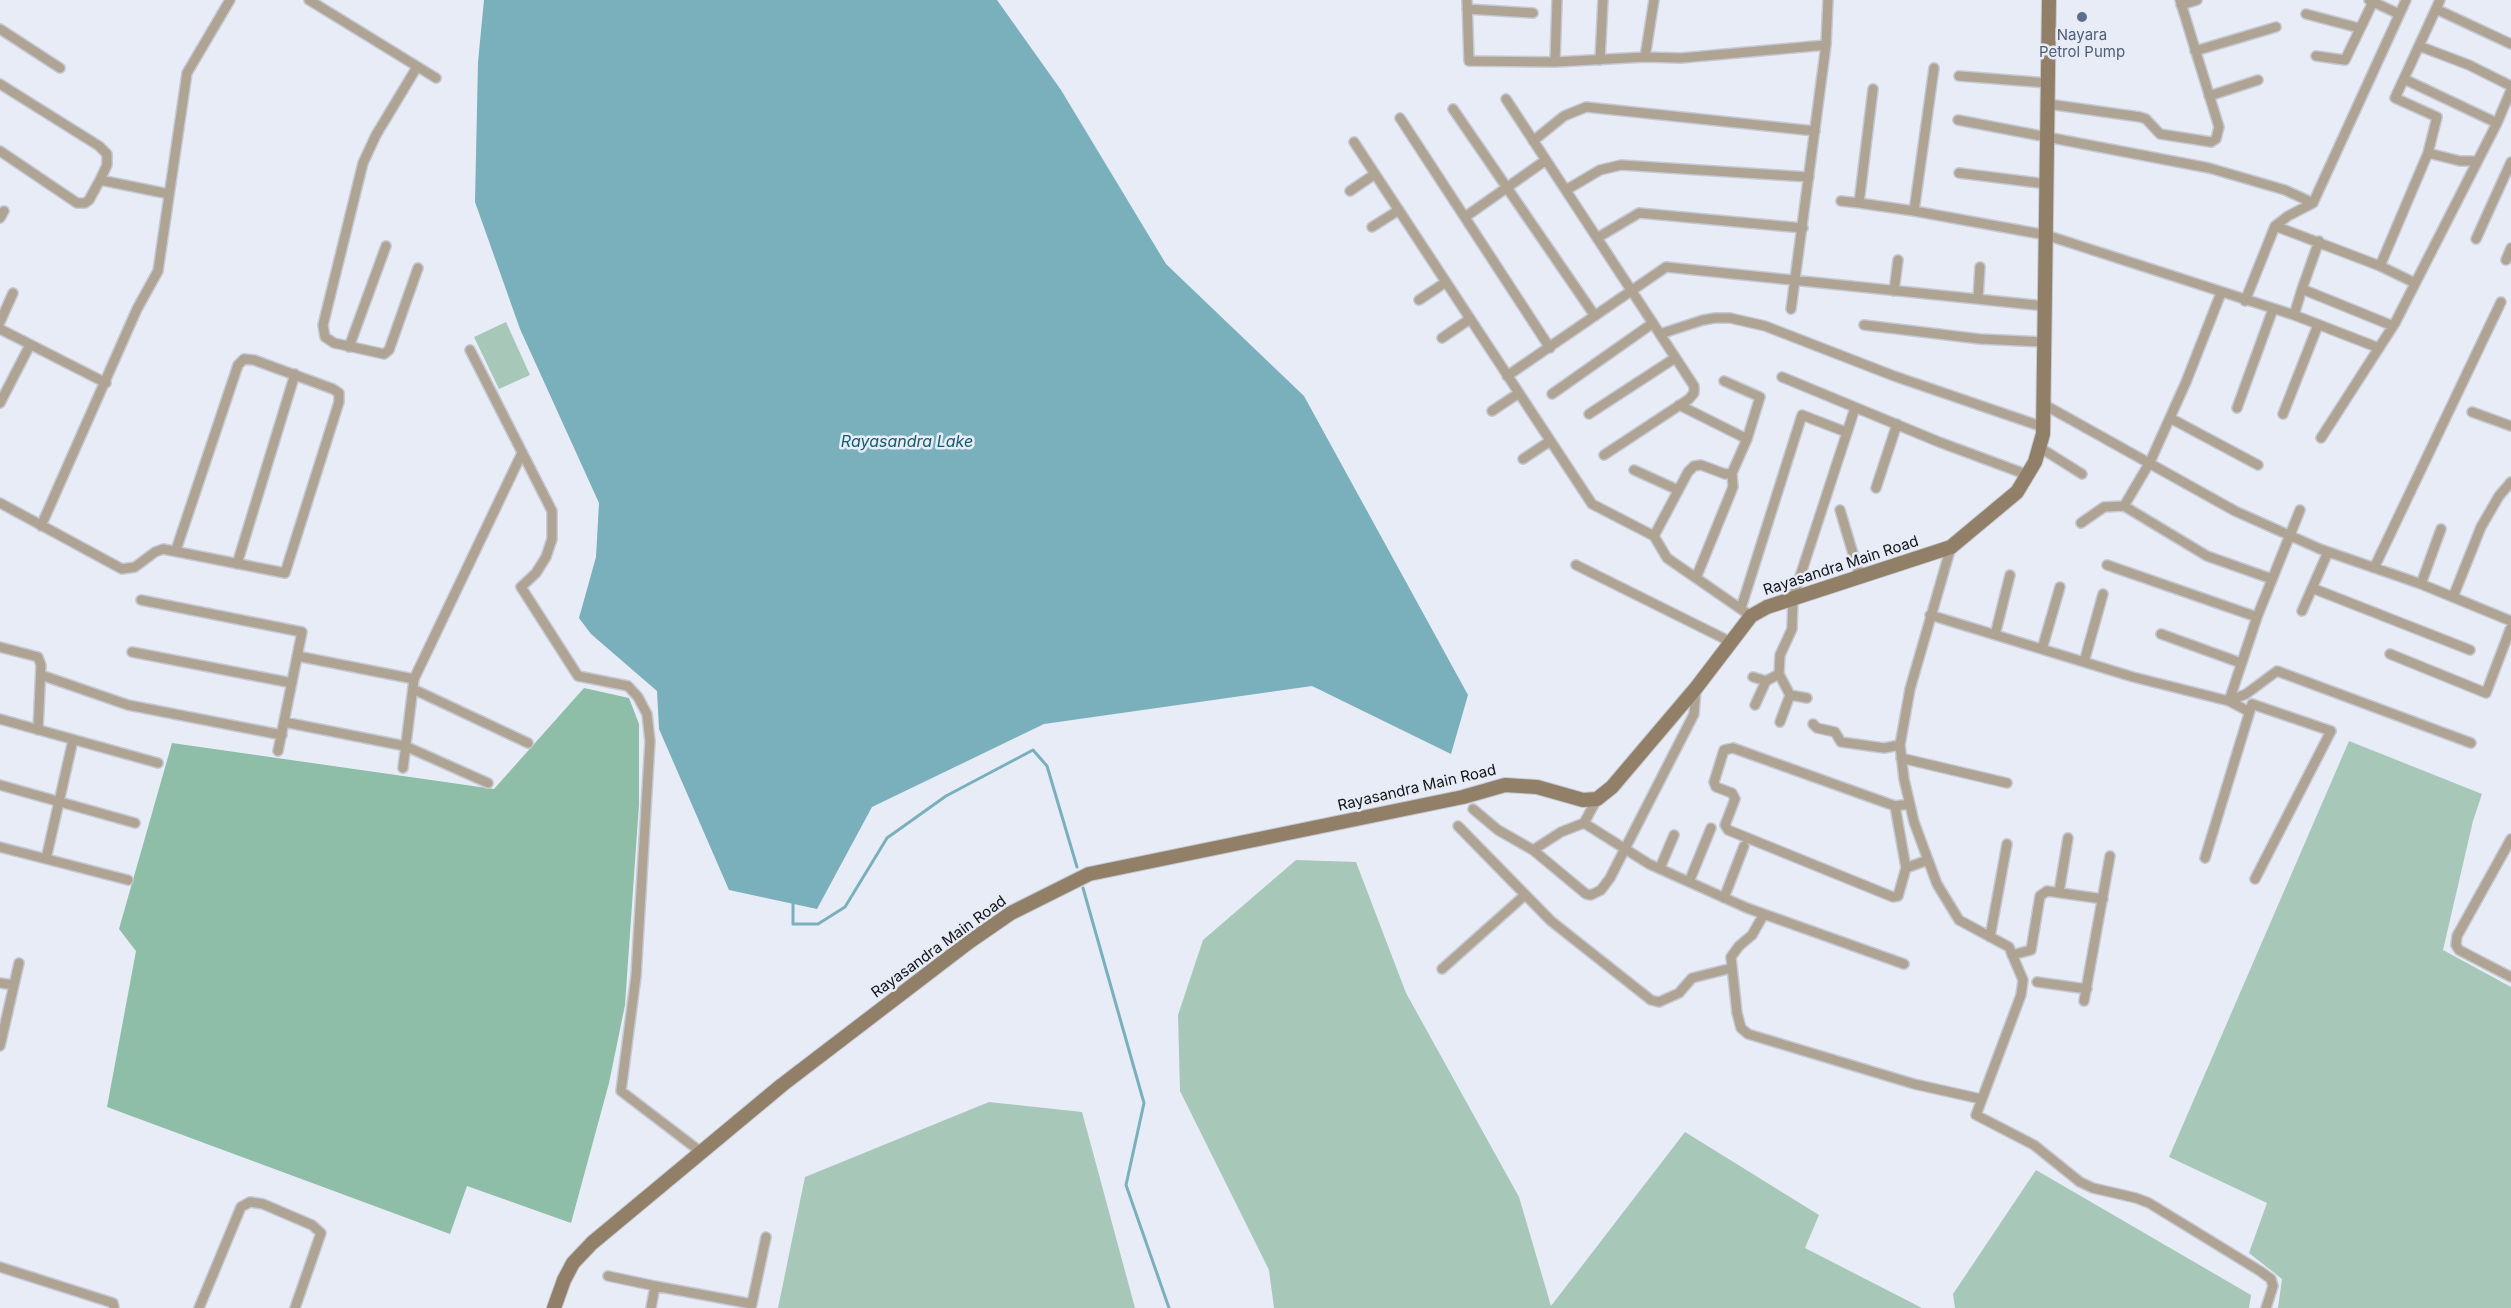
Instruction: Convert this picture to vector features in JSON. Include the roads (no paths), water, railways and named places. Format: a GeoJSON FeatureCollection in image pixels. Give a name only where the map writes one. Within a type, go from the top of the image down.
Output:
{"type":"FeatureCollection","features":[{"type":"Feature","properties":{"kind":"street"},"geometry":{"type":"LineString","coordinates":[[40,526],[106,383],[137,309],[158,271],[187,74],[230,0]]}},
{"type":"Feature","properties":{"kind":"street"},"geometry":{"type":"LineString","coordinates":[[309,0],[436,78]]}},
{"type":"Feature","properties":{"kind":"street"},"geometry":{"type":"LineString","coordinates":[[1555,62],[1557,0]]}},
{"type":"Feature","properties":{"kind":"street"},"geometry":{"type":"LineString","coordinates":[[1600,60],[1603,0]]}},
{"type":"Feature","properties":{"kind":"street"},"geometry":{"type":"LineString","coordinates":[[1645,57],[1654,0]]}},
{"type":"Feature","properties":{"kind":"street"},"geometry":{"type":"LineString","coordinates":[[1791,309],[1797,279],[1826,45],[1828,0]]}},
{"type":"Feature","properties":{"kind":"street","name":"Rayasandra Main Road"},"geometry":{"type":"LineString","coordinates":[[554,1308],[573,1263],[588,1246],[782,1085],[969,942],[1011,913],[1089,874],[1463,797],[1505,785],[1537,787],[1583,800],[1597,799],[1612,787],[1696,687],[1731,642],[1746,612],[1951,547],[2017,492],[2028,475],[2039,447],[2043,427],[2049,0]]}},
{"type":"Feature","properties":{"kind":"street"},"geometry":{"type":"LineString","coordinates":[[2048,104],[2140,117],[2146,119],[2160,134],[2211,142],[2216,140],[2219,134],[2181,2],[2197,0]]}},
{"type":"Feature","properties":{"kind":"street"},"geometry":{"type":"LineString","coordinates":[[2245,301],[2275,226],[2288,216],[2313,203],[2406,0]]}},
{"type":"Feature","properties":{"kind":"street"},"geometry":{"type":"LineString","coordinates":[[2316,56],[2345,60],[2371,1],[2399,14]]}},
{"type":"Feature","properties":{"kind":"street"},"geometry":{"type":"LineString","coordinates":[[2380,266],[2428,153],[2437,117],[2395,98],[2438,4],[2511,44]]}},
{"type":"Feature","properties":{"kind":"street"},"geometry":{"type":"LineString","coordinates":[[1533,13],[1467,5],[1468,61],[1555,62],[1645,57],[1681,58],[1826,45]]}},
{"type":"Feature","properties":{"kind":"street"},"geometry":{"type":"LineString","coordinates":[[2307,14],[2359,28]]}},
{"type":"Feature","properties":{"kind":"street"},"geometry":{"type":"LineString","coordinates":[[2195,51],[2276,27]]}},
{"type":"Feature","properties":{"kind":"street"},"geometry":{"type":"LineString","coordinates":[[0,29],[60,68]]}},
{"type":"Feature","properties":{"kind":"street"},"geometry":{"type":"LineString","coordinates":[[2321,438],[2393,326],[2497,123],[2511,88],[2469,65],[2419,46]]}},
{"type":"Feature","properties":{"kind":"street"},"geometry":{"type":"LineString","coordinates":[[417,67],[376,135],[363,163],[323,325],[325,338],[334,343],[384,354],[389,350],[418,268]]}},
{"type":"Feature","properties":{"kind":"street"},"geometry":{"type":"LineString","coordinates":[[1914,210],[1934,68]]}},
{"type":"Feature","properties":{"kind":"street"},"geometry":{"type":"LineString","coordinates":[[1959,76],[2048,83]]}},
{"type":"Feature","properties":{"kind":"street"},"geometry":{"type":"LineString","coordinates":[[2404,79],[2497,123]]}},
{"type":"Feature","properties":{"kind":"street"},"geometry":{"type":"LineString","coordinates":[[2209,96],[2258,80]]}},
{"type":"Feature","properties":{"kind":"street"},"geometry":{"type":"LineString","coordinates":[[0,84],[99,146],[107,154],[107,165],[89,200],[85,203],[77,203],[0,151]]}},
{"type":"Feature","properties":{"kind":"street"},"geometry":{"type":"LineString","coordinates":[[1859,203],[1873,89]]}},
{"type":"Feature","properties":{"kind":"street"},"geometry":{"type":"LineString","coordinates":[[1506,99],[1694,386],[1694,393],[1679,405],[1604,455]]}},
{"type":"Feature","properties":{"kind":"street"},"geometry":{"type":"LineString","coordinates":[[1533,141],[1564,116],[1586,107],[1815,131]]}},
{"type":"Feature","properties":{"kind":"street"},"geometry":{"type":"LineString","coordinates":[[1453,109],[1595,316]]}},
{"type":"Feature","properties":{"kind":"street"},"geometry":{"type":"LineString","coordinates":[[1400,118],[1550,348]]}},
{"type":"Feature","properties":{"kind":"street"},"geometry":{"type":"LineString","coordinates":[[1959,120],[2209,168],[2284,190],[2313,203]]}},
{"type":"Feature","properties":{"kind":"street"},"geometry":{"type":"LineString","coordinates":[[1354,142],[1592,504],[1654,536],[1667,558],[1746,612],[1802,415],[1846,432]]}},
{"type":"Feature","properties":{"kind":"street"},"geometry":{"type":"LineString","coordinates":[[2428,153],[2460,161],[2477,162]]}},
{"type":"Feature","properties":{"kind":"street"},"geometry":{"type":"LineString","coordinates":[[1465,217],[1546,160]]}},
{"type":"Feature","properties":{"kind":"street"},"geometry":{"type":"LineString","coordinates":[[2476,239],[2511,162]]}},
{"type":"Feature","properties":{"kind":"street"},"geometry":{"type":"LineString","coordinates":[[1566,190],[1600,170],[1621,165],[1809,177]]}},
{"type":"Feature","properties":{"kind":"street"},"geometry":{"type":"LineString","coordinates":[[1959,173],[2047,184]]}},
{"type":"Feature","properties":{"kind":"street"},"geometry":{"type":"LineString","coordinates":[[1350,191],[1375,174]]}},
{"type":"Feature","properties":{"kind":"street"},"geometry":{"type":"LineString","coordinates":[[100,180],[169,194]]}},
{"type":"Feature","properties":{"kind":"street"},"geometry":{"type":"LineString","coordinates":[[1841,201],[1914,210],[2046,235],[2294,315],[2379,348]]}},
{"type":"Feature","properties":{"kind":"street"},"geometry":{"type":"LineString","coordinates":[[1372,227],[1398,210]]}},
{"type":"Feature","properties":{"kind":"street"},"geometry":{"type":"LineString","coordinates":[[1597,238],[1639,213],[1803,228]]}},
{"type":"Feature","properties":{"kind":"street"},"geometry":{"type":"LineString","coordinates":[[2275,226],[2319,241],[2415,283]]}},
{"type":"Feature","properties":{"kind":"street"},"geometry":{"type":"LineString","coordinates":[[2294,315],[2319,241]]}},
{"type":"Feature","properties":{"kind":"street"},"geometry":{"type":"LineString","coordinates":[[350,347],[386,246]]}},
{"type":"Feature","properties":{"kind":"street"},"geometry":{"type":"LineString","coordinates":[[2506,260],[2511,248]]}},
{"type":"Feature","properties":{"kind":"street"},"geometry":{"type":"LineString","coordinates":[[1894,291],[1898,260]]}},
{"type":"Feature","properties":{"kind":"street"},"geometry":{"type":"LineString","coordinates":[[1507,376],[1665,267],[2045,306]]}},
{"type":"Feature","properties":{"kind":"street"},"geometry":{"type":"LineString","coordinates":[[1978,299],[1980,267]]}},
{"type":"Feature","properties":{"kind":"street"},"geometry":{"type":"LineString","coordinates":[[1419,300],[1446,282]]}},
{"type":"Feature","properties":{"kind":"street"},"geometry":{"type":"LineString","coordinates":[[2302,289],[2393,326]]}},
{"type":"Feature","properties":{"kind":"street"},"geometry":{"type":"LineString","coordinates":[[0,322],[13,293]]}},
{"type":"Feature","properties":{"kind":"street"},"geometry":{"type":"LineString","coordinates":[[2124,506],[2150,462],[2221,293]]}},
{"type":"Feature","properties":{"kind":"street"},"geometry":{"type":"LineString","coordinates":[[2374,568],[2501,302]]}},
{"type":"Feature","properties":{"kind":"street"},"geometry":{"type":"LineString","coordinates":[[2237,408],[2273,309]]}},
{"type":"Feature","properties":{"kind":"street"},"geometry":{"type":"LineString","coordinates":[[1660,334],[1716,318],[1731,318],[1765,326],[1894,376],[2043,427]]}},
{"type":"Feature","properties":{"kind":"street"},"geometry":{"type":"LineString","coordinates":[[1443,338],[1470,319]]}},
{"type":"Feature","properties":{"kind":"street"},"geometry":{"type":"LineString","coordinates":[[1552,394],[1653,323]]}},
{"type":"Feature","properties":{"kind":"street"},"geometry":{"type":"LineString","coordinates":[[1864,325],[1980,339],[2044,342]]}},
{"type":"Feature","properties":{"kind":"street"},"geometry":{"type":"LineString","coordinates":[[2283,414],[2318,325]]}},
{"type":"Feature","properties":{"kind":"street"},"geometry":{"type":"LineString","coordinates":[[0,329],[106,383]]}},
{"type":"Feature","properties":{"kind":"street"},"geometry":{"type":"LineString","coordinates":[[0,403],[30,345]]}},
{"type":"Feature","properties":{"kind":"street"},"geometry":{"type":"LineString","coordinates":[[470,351],[552,511],[553,529],[550,548],[542,566],[521,586],[578,676],[628,686],[643,705],[649,722],[650,741],[636,976],[621,1091],[701,1152]]}},
{"type":"Feature","properties":{"kind":"street"},"geometry":{"type":"LineString","coordinates":[[1589,414],[1676,357]]}},
{"type":"Feature","properties":{"kind":"street"},"geometry":{"type":"LineString","coordinates":[[0,503],[122,569],[135,567],[155,552],[176,550],[285,573],[339,402],[339,393],[254,360],[244,359],[237,365],[176,550]]}},
{"type":"Feature","properties":{"kind":"street"},"geometry":{"type":"LineString","coordinates":[[237,564],[295,374]]}},
{"type":"Feature","properties":{"kind":"street"},"geometry":{"type":"LineString","coordinates":[[1782,377],[2028,475]]}},
{"type":"Feature","properties":{"kind":"street"},"geometry":{"type":"LineString","coordinates":[[1696,578],[1733,487],[1732,473],[1760,397],[1724,381]]}},
{"type":"Feature","properties":{"kind":"street"},"geometry":{"type":"LineString","coordinates":[[1492,411],[1519,393]]}},
{"type":"Feature","properties":{"kind":"street"},"geometry":{"type":"LineString","coordinates":[[2043,404],[2235,511],[2328,552],[2421,584],[2511,621]]}},
{"type":"Feature","properties":{"kind":"street"},"geometry":{"type":"LineString","coordinates":[[1679,405],[1746,440]]}},
{"type":"Feature","properties":{"kind":"street"},"geometry":{"type":"LineString","coordinates":[[1780,722],[1790,695],[1779,674],[1780,655],[1792,629],[1793,598],[1855,408]]}},
{"type":"Feature","properties":{"kind":"street"},"geometry":{"type":"LineString","coordinates":[[2472,412],[2511,426]]}},
{"type":"Feature","properties":{"kind":"street"},"geometry":{"type":"LineString","coordinates":[[2170,418],[2258,465]]}},
{"type":"Feature","properties":{"kind":"street"},"geometry":{"type":"LineString","coordinates":[[1876,488],[1897,424]]}},
{"type":"Feature","properties":{"kind":"street"},"geometry":{"type":"LineString","coordinates":[[1523,459],[1550,441]]}},
{"type":"Feature","properties":{"kind":"street"},"geometry":{"type":"LineString","coordinates":[[2039,447],[2082,474]]}},
{"type":"Feature","properties":{"kind":"street"},"geometry":{"type":"LineString","coordinates":[[402,768],[414,684],[522,453]]}},
{"type":"Feature","properties":{"kind":"street"},"geometry":{"type":"LineString","coordinates":[[1654,536],[1688,472],[1694,466],[1701,465],[1725,474],[1732,473]]}},
{"type":"Feature","properties":{"kind":"street"},"geometry":{"type":"LineString","coordinates":[[1634,470],[1678,490]]}},
{"type":"Feature","properties":{"kind":"street"},"geometry":{"type":"LineString","coordinates":[[2453,597],[2481,527],[2499,496],[2511,482]]}},
{"type":"Feature","properties":{"kind":"street"},"geometry":{"type":"LineString","coordinates":[[2080,523],[2104,507],[2124,506],[2198,551],[2272,579]]}},
{"type":"Feature","properties":{"kind":"street"},"geometry":{"type":"LineString","coordinates":[[1840,510],[1860,577]]}},
{"type":"Feature","properties":{"kind":"street"},"geometry":{"type":"LineString","coordinates":[[2229,701],[2257,617],[2300,510]]}},
{"type":"Feature","properties":{"kind":"street"},"geometry":{"type":"LineString","coordinates":[[2421,584],[2441,529]]}},
{"type":"Feature","properties":{"kind":"street"},"geometry":{"type":"LineString","coordinates":[[1951,547],[1910,689],[1900,745],[1909,804],[1937,884],[1959,920],[2009,947],[2023,980],[2021,995],[1976,1115],[2034,1145],[2080,1182],[2094,1188],[2136,1197],[2149,1203],[2260,1270],[2271,1279],[2273,1286],[2266,1308]]}},
{"type":"Feature","properties":{"kind":"street"},"geometry":{"type":"LineString","coordinates":[[2302,611],[2328,552]]}},
{"type":"Feature","properties":{"kind":"street"},"geometry":{"type":"LineString","coordinates":[[1576,565],[1731,642]]}},
{"type":"Feature","properties":{"kind":"street"},"geometry":{"type":"LineString","coordinates":[[2107,565],[2257,617]]}},
{"type":"Feature","properties":{"kind":"street"},"geometry":{"type":"LineString","coordinates":[[1995,635],[2010,575]]}},
{"type":"Feature","properties":{"kind":"street"},"geometry":{"type":"LineString","coordinates":[[2042,649],[2060,587]]}},
{"type":"Feature","properties":{"kind":"street"},"geometry":{"type":"LineString","coordinates":[[2312,588],[2470,650]]}},
{"type":"Feature","properties":{"kind":"street"},"geometry":{"type":"LineString","coordinates":[[2084,662],[2103,594]]}},
{"type":"Feature","properties":{"kind":"street"},"geometry":{"type":"LineString","coordinates":[[141,600],[302,632],[278,751]]}},
{"type":"Feature","properties":{"kind":"street"},"geometry":{"type":"LineString","coordinates":[[1930,615],[2084,662],[2229,701],[2248,711]]}},
{"type":"Feature","properties":{"kind":"street"},"geometry":{"type":"LineString","coordinates":[[2390,654],[2486,693],[2511,627]]}},
{"type":"Feature","properties":{"kind":"street"},"geometry":{"type":"LineString","coordinates":[[2161,634],[2241,663]]}},
{"type":"Feature","properties":{"kind":"street"},"geometry":{"type":"LineString","coordinates":[[0,646],[38,657],[41,664],[38,730]]}},
{"type":"Feature","properties":{"kind":"street"},"geometry":{"type":"LineString","coordinates":[[132,652],[292,683]]}},
{"type":"Feature","properties":{"kind":"street"},"geometry":{"type":"LineString","coordinates":[[297,656],[414,684],[528,744]]}},
{"type":"Feature","properties":{"kind":"street"},"geometry":{"type":"LineString","coordinates":[[2229,701],[2246,694],[2277,670],[2471,743]]}},
{"type":"Feature","properties":{"kind":"street"},"geometry":{"type":"LineString","coordinates":[[1755,705],[1766,681],[1779,674]]}},
{"type":"Feature","properties":{"kind":"street"},"geometry":{"type":"LineString","coordinates":[[41,675],[128,705],[282,735]]}},
{"type":"Feature","properties":{"kind":"street"},"geometry":{"type":"LineString","coordinates":[[1753,677],[1766,681]]}},
{"type":"Feature","properties":{"kind":"street"},"geometry":{"type":"LineString","coordinates":[[1473,809],[1498,830],[1533,850],[1586,894],[1591,895],[1600,890],[1610,878],[1694,714],[1696,687]]}},
{"type":"Feature","properties":{"kind":"street"},"geometry":{"type":"LineString","coordinates":[[1790,695],[1807,698]]}},
{"type":"Feature","properties":{"kind":"street"},"geometry":{"type":"LineString","coordinates":[[2205,858],[2252,704],[2331,731],[2255,879]]}},
{"type":"Feature","properties":{"kind":"street"},"geometry":{"type":"LineString","coordinates":[[0,719],[158,764]]}},
{"type":"Feature","properties":{"kind":"street"},"geometry":{"type":"LineString","coordinates":[[284,722],[405,746],[488,783]]}},
{"type":"Feature","properties":{"kind":"street"},"geometry":{"type":"LineString","coordinates":[[1814,724],[1817,728],[1835,732],[1841,742],[1884,747],[1900,745]]}},
{"type":"Feature","properties":{"kind":"street"},"geometry":{"type":"LineString","coordinates":[[46,859],[73,740]]}},
{"type":"Feature","properties":{"kind":"street"},"geometry":{"type":"LineString","coordinates":[[1895,806],[1906,868],[1898,896],[1893,897],[1728,830],[1725,825],[1735,799],[1732,793],[1716,787],[1714,782],[1724,750],[1733,748],[1895,806],[1909,804]]}},
{"type":"Feature","properties":{"kind":"street"},"geometry":{"type":"LineString","coordinates":[[1901,758],[2007,783]]}},
{"type":"Feature","properties":{"kind":"street"},"geometry":{"type":"LineString","coordinates":[[0,785],[135,824]]}},
{"type":"Feature","properties":{"kind":"street"},"geometry":{"type":"LineString","coordinates":[[1533,850],[1561,832],[1584,823],[1597,799]]}},
{"type":"Feature","properties":{"kind":"street"},"geometry":{"type":"LineString","coordinates":[[1584,823],[1660,868],[1724,898],[1904,964]]}},
{"type":"Feature","properties":{"kind":"street"},"geometry":{"type":"LineString","coordinates":[[1458,826],[1551,921],[1651,1000],[1659,1002],[1679,993],[1692,978],[1732,968]]}},
{"type":"Feature","properties":{"kind":"street"},"geometry":{"type":"LineString","coordinates":[[1689,882],[1712,828]]}},
{"type":"Feature","properties":{"kind":"street"},"geometry":{"type":"LineString","coordinates":[[1660,868],[1674,835]]}},
{"type":"Feature","properties":{"kind":"street"},"geometry":{"type":"LineString","coordinates":[[2060,892],[2068,838]]}},
{"type":"Feature","properties":{"kind":"street"},"geometry":{"type":"LineString","coordinates":[[2511,842],[2457,936],[2456,945],[2460,950],[2511,977]]}},
{"type":"Feature","properties":{"kind":"street"},"geometry":{"type":"LineString","coordinates":[[1990,937],[2007,844]]}},
{"type":"Feature","properties":{"kind":"street"},"geometry":{"type":"LineString","coordinates":[[1724,898],[1744,846]]}},
{"type":"Feature","properties":{"kind":"street"},"geometry":{"type":"LineString","coordinates":[[0,847],[128,880]]}},
{"type":"Feature","properties":{"kind":"street"},"geometry":{"type":"LineString","coordinates":[[2084,1001],[2110,856]]}},
{"type":"Feature","properties":{"kind":"street"},"geometry":{"type":"LineString","coordinates":[[1906,868],[1928,860]]}},
{"type":"Feature","properties":{"kind":"street"},"geometry":{"type":"LineString","coordinates":[[2012,954],[2031,950],[2040,897],[2047,891],[2103,899]]}},
{"type":"Feature","properties":{"kind":"street"},"geometry":{"type":"LineString","coordinates":[[1442,969],[1525,895]]}},
{"type":"Feature","properties":{"kind":"street"},"geometry":{"type":"LineString","coordinates":[[1764,914],[1752,935],[1739,946],[1731,957],[1741,1028],[1748,1034],[1881,1075],[1981,1099]]}},
{"type":"Feature","properties":{"kind":"street"},"geometry":{"type":"LineString","coordinates":[[0,1046],[20,963]]}},
{"type":"Feature","properties":{"kind":"street"},"geometry":{"type":"LineString","coordinates":[[2037,982],[2086,989]]}},
{"type":"Feature","properties":{"kind":"street"},"geometry":{"type":"LineString","coordinates":[[0,983],[14,985]]}},
{"type":"Feature","properties":{"kind":"street"},"geometry":{"type":"LineString","coordinates":[[199,1308],[241,1207],[250,1202],[263,1204],[312,1225],[321,1233],[295,1308]]}},
{"type":"Feature","properties":{"kind":"street"},"geometry":{"type":"LineString","coordinates":[[608,1276],[752,1306],[766,1236]]}},
{"type":"Feature","properties":{"kind":"street"},"geometry":{"type":"LineString","coordinates":[[0,1268],[113,1303],[114,1308]]}},
{"type":"Feature","properties":{"kind":"street"},"geometry":{"type":"LineString","coordinates":[[651,1308],[655,1286]]}},
{"type":"Feature","properties":{"kind":"water","name":"Rayasandra Lake"},"geometry":{"type":"Polygon","coordinates":[[[484,0],[997,0],[1061,90],[1166,264],[1304,396],[1468,695],[1451,754],[1312,686],[1044,724],[872,807],[817,909],[729,890],[659,729],[657,691],[591,634],[579,618],[596,557],[599,503],[520,329],[475,202],[478,62],[484,0]]]}},
{"type":"Feature","properties":{"kind":"waterway"},"geometry":{"type":"LineString","coordinates":[[793,900],[793,924],[818,924],[845,907],[887,838],[946,796],[1033,750],[1047,766],[1077,867]]}},
{"type":"Feature","properties":{"kind":"waterway"},"geometry":{"type":"LineString","coordinates":[[1083,888],[1144,1103],[1126,1185],[1169,1308]]}},
{"type":"Feature","properties":{"kind":"place","name":"Nayara Petrol Pump"},"geometry":{"type":"Point","coordinates":[2082,17]}}]}
